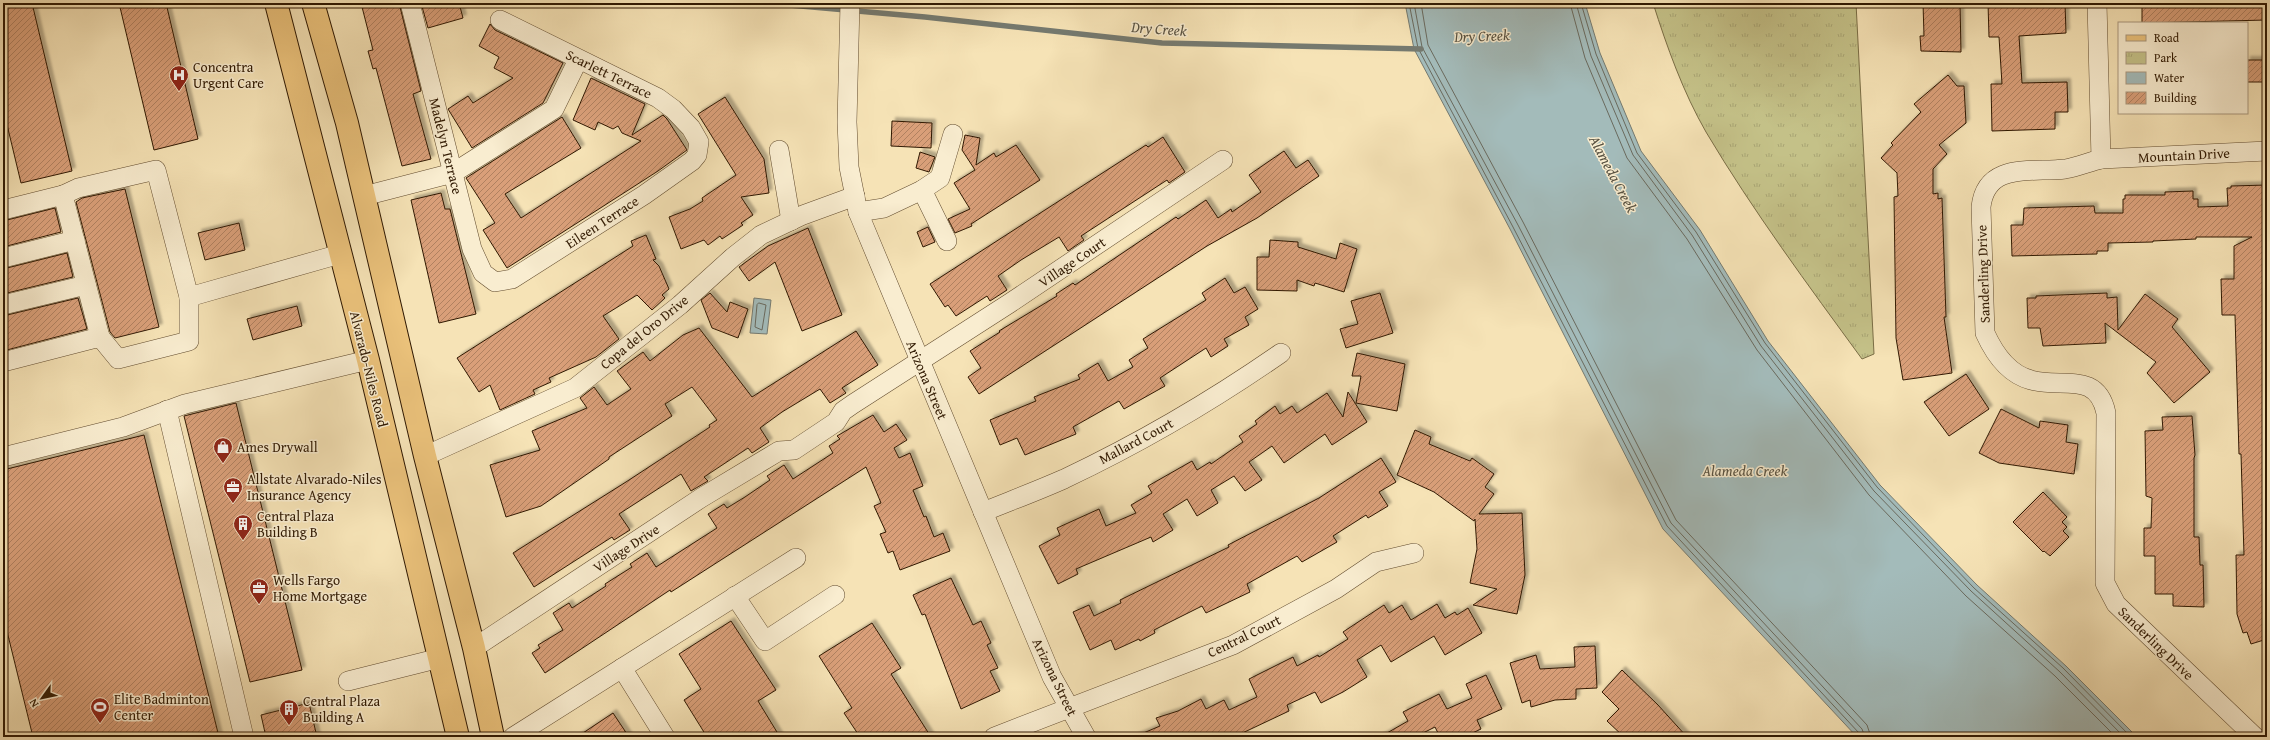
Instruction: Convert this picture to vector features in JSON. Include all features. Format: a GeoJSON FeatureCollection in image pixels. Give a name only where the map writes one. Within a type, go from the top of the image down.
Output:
{"type":"FeatureCollection","features":[{"type":"Feature","properties":{"kind":"main road","name":"Alvarado-Niles Road"},"geometry":{"type":"LineString","coordinates":[[276,3],[368,360],[458,737]]}},
{"type":"Feature","properties":{"kind":"main road"},"geometry":{"type":"LineString","coordinates":[[313,3],[346,123],[364,196],[425,456],[474,648],[493,737]]}},
{"type":"Feature","properties":{"kind":"street","name":"Madelyn Terrace"},"geometry":{"type":"LineString","coordinates":[[410,3],[472,249],[483,273],[495,282]]}},
{"type":"Feature","properties":{"kind":"street","name":"Arizona Street"},"geometry":{"type":"LineString","coordinates":[[850,3],[847,51],[849,167],[856,204],[982,512],[1052,677],[1068,708],[1086,737]]}},
{"type":"Feature","properties":{"kind":"street"},"geometry":{"type":"LineString","coordinates":[[2097,3],[2101,159]]}},
{"type":"Feature","properties":{"kind":"street","name":"Scarlett Terrace"},"geometry":{"type":"LineString","coordinates":[[500,20],[578,60],[658,98],[668,105],[691,128],[696,136],[699,148]]}},
{"type":"Feature","properties":{"kind":"street"},"geometry":{"type":"LineString","coordinates":[[364,196],[453,173],[554,109],[578,60]]}},
{"type":"Feature","properties":{"kind":"street","name":"Copa del Oro Drive"},"geometry":{"type":"LineString","coordinates":[[425,456],[575,388],[680,304],[733,257],[761,236],[791,221],[856,204],[884,208],[922,190],[940,178],[953,134]]}},
{"type":"Feature","properties":{"kind":"street","name":"Eileen Terrace"},"geometry":{"type":"LineString","coordinates":[[495,282],[512,279],[644,195],[692,162],[699,148]]}},
{"type":"Feature","properties":{"kind":"street"},"geometry":{"type":"LineString","coordinates":[[779,150],[791,221]]}},
{"type":"Feature","properties":{"kind":"street","name":"Mountain Drive"},"geometry":{"type":"LineString","coordinates":[[2101,159],[2267,150]]}},
{"type":"Feature","properties":{"kind":"street","name":"Sanderling Drive"},"geometry":{"type":"LineString","coordinates":[[2101,159],[2065,169],[2009,172],[1997,178],[1985,190],[1981,206],[1985,333],[1993,351],[2023,377],[2038,382],[2088,386],[2102,399],[2106,413],[2105,583],[2116,604],[2255,737]]}},
{"type":"Feature","properties":{"kind":"street","name":"Village Court"},"geometry":{"type":"LineString","coordinates":[[920,361],[1010,304],[1223,160]]}},
{"type":"Feature","properties":{"kind":"street"},"geometry":{"type":"LineString","coordinates":[[3,210],[63,195],[78,188],[156,170],[189,297],[189,341],[118,359],[100,337],[63,195]]}},
{"type":"Feature","properties":{"kind":"street"},"geometry":{"type":"LineString","coordinates":[[922,190],[947,241]]}},
{"type":"Feature","properties":{"kind":"street"},"geometry":{"type":"LineString","coordinates":[[3,258],[75,240]]}},
{"type":"Feature","properties":{"kind":"street"},"geometry":{"type":"LineString","coordinates":[[189,297],[340,254]]}},
{"type":"Feature","properties":{"kind":"street"},"geometry":{"type":"LineString","coordinates":[[3,305],[86,285]]}},
{"type":"Feature","properties":{"kind":"street"},"geometry":{"type":"LineString","coordinates":[[3,362],[100,337]]}},
{"type":"Feature","properties":{"kind":"street","name":"Mallard Court"},"geometry":{"type":"LineString","coordinates":[[982,512],[1063,479],[1156,432],[1227,390],[1281,353]]}},
{"type":"Feature","properties":{"kind":"street"},"geometry":{"type":"LineString","coordinates":[[3,458],[123,427],[167,410],[272,382],[368,360]]}},
{"type":"Feature","properties":{"kind":"street","name":"Village Drive"},"geometry":{"type":"LineString","coordinates":[[474,648],[702,498],[779,451],[794,450],[836,422],[843,411],[920,361]]}},
{"type":"Feature","properties":{"kind":"street"},"geometry":{"type":"LineString","coordinates":[[167,410],[244,737]]}},
{"type":"Feature","properties":{"kind":"street","name":"Central Court"},"geometry":{"type":"LineString","coordinates":[[994,737],[1233,645],[1336,589],[1376,562],[1414,553]]}},
{"type":"Feature","properties":{"kind":"street"},"geometry":{"type":"LineString","coordinates":[[512,737],[796,558]]}},
{"type":"Feature","properties":{"kind":"street"},"geometry":{"type":"LineString","coordinates":[[735,596],[765,641],[835,595]]}},
{"type":"Feature","properties":{"kind":"street"},"geometry":{"type":"LineString","coordinates":[[348,681],[440,658]]}},
{"type":"Feature","properties":{"kind":"street"},"geometry":{"type":"LineString","coordinates":[[622,668],[665,737]]}},
{"type":"Feature","properties":{"kind":"green space"},"geometry":{"type":"Polygon","coordinates":[[[1653,3],[1856,3],[1874,354],[1862,359],[1781,247],[1724,161],[1706,132],[1690,101],[1670,53],[1653,3]]]}},
{"type":"Feature","properties":{"kind":"water","name":"Alameda Creek"},"geometry":{"type":"Polygon","coordinates":[[[1405,3],[1585,3],[1600,53],[1641,151],[1700,230],[1768,341],[1880,485],[1977,585],[2066,666],[2137,737],[1857,737],[1663,529],[1510,229],[1414,49],[1405,3]]]}},
{"type":"Feature","properties":{"kind":"water"},"geometry":{"type":"Polygon","coordinates":[[[754,298],[771,300],[767,334],[750,333],[754,298]]]}},
{"type":"Feature","properties":{"kind":"building"},"geometry":{"type":"Polygon","coordinates":[[[3,3],[32,3],[72,171],[21,183],[3,108],[3,3]]]}},
{"type":"Feature","properties":{"kind":"building"},"geometry":{"type":"Polygon","coordinates":[[[119,3],[166,3],[198,139],[154,150],[119,3]]]}},
{"type":"Feature","properties":{"kind":"building"},"geometry":{"type":"Polygon","coordinates":[[[361,3],[399,3],[421,91],[413,94],[431,159],[402,166],[376,68],[373,69],[368,51],[373,50],[361,3]]]}},
{"type":"Feature","properties":{"kind":"building"},"geometry":{"type":"Polygon","coordinates":[[[421,3],[459,3],[463,18],[428,28],[421,3]]]}},
{"type":"Feature","properties":{"kind":"building"},"geometry":{"type":"Polygon","coordinates":[[[1923,3],[1960,3],[1961,52],[1921,51],[1920,36],[1924,36],[1923,3]]]}},
{"type":"Feature","properties":{"kind":"building"},"geometry":{"type":"Polygon","coordinates":[[[1988,3],[2065,3],[2066,33],[2019,36],[2022,83],[2067,82],[2068,112],[2055,112],[2055,129],[1992,131],[1991,84],[2002,84],[1999,37],[1989,37],[1988,3]]]}},
{"type":"Feature","properties":{"kind":"building"},"geometry":{"type":"Polygon","coordinates":[[[2142,3],[2267,3],[2267,20],[2142,22],[2142,3]]]}},
{"type":"Feature","properties":{"kind":"building"},"geometry":{"type":"Polygon","coordinates":[[[490,24],[495,30],[563,63],[543,103],[472,148],[448,109],[468,96],[473,103],[513,78],[494,68],[499,57],[479,46],[490,24]]]}},
{"type":"Feature","properties":{"kind":"building"},"geometry":{"type":"Polygon","coordinates":[[[2248,60],[2267,60],[2267,82],[2248,82],[2248,60]]]}},
{"type":"Feature","properties":{"kind":"building"},"geometry":{"type":"Polygon","coordinates":[[[1948,75],[1957,86],[1964,86],[1966,123],[1939,145],[1947,154],[1933,169],[1933,194],[1938,193],[1938,199],[1942,198],[1946,317],[1944,317],[1952,373],[1903,380],[1896,338],[1894,197],[1898,196],[1897,173],[1881,158],[1893,145],[1891,143],[1921,112],[1914,104],[1948,75]]]}},
{"type":"Feature","properties":{"kind":"building"},"geometry":{"type":"Polygon","coordinates":[[[591,78],[645,104],[632,135],[663,115],[687,150],[658,171],[507,268],[483,230],[495,223],[466,178],[562,117],[581,148],[505,194],[521,218],[641,141],[622,133],[618,126],[613,129],[598,122],[595,130],[573,120],[591,78]]]}},
{"type":"Feature","properties":{"kind":"building"},"geometry":{"type":"Polygon","coordinates":[[[725,97],[764,159],[769,193],[741,197],[753,215],[741,223],[743,225],[722,239],[720,236],[708,245],[704,240],[681,249],[669,217],[690,209],[703,201],[702,198],[736,175],[698,114],[725,97]]]}},
{"type":"Feature","properties":{"kind":"building"},"geometry":{"type":"Polygon","coordinates":[[[892,121],[932,123],[931,148],[891,146],[892,121]]]}},
{"type":"Feature","properties":{"kind":"building"},"geometry":{"type":"Polygon","coordinates":[[[965,135],[980,138],[976,165],[994,153],[996,157],[1016,145],[1040,180],[971,224],[972,226],[955,233],[948,219],[970,209],[954,183],[975,170],[962,150],[965,135]]]}},
{"type":"Feature","properties":{"kind":"building"},"geometry":{"type":"Polygon","coordinates":[[[1163,137],[1185,172],[1169,183],[1167,180],[1081,236],[1084,240],[1068,251],[1059,237],[1021,260],[998,276],[1007,290],[990,301],[987,296],[956,316],[948,305],[945,307],[930,284],[1146,145],[1148,147],[1163,137]]]}},
{"type":"Feature","properties":{"kind":"building"},"geometry":{"type":"Polygon","coordinates":[[[1284,151],[1296,168],[1308,160],[1319,176],[1257,218],[1207,246],[979,394],[968,377],[981,368],[970,351],[1000,332],[999,331],[1057,296],[1056,294],[1073,283],[1075,285],[1176,217],[1178,219],[1206,200],[1218,218],[1231,209],[1232,212],[1261,192],[1249,175],[1284,151]]]}},
{"type":"Feature","properties":{"kind":"building"},"geometry":{"type":"Polygon","coordinates":[[[920,152],[935,157],[929,172],[916,168],[920,152]]]}},
{"type":"Feature","properties":{"kind":"building"},"geometry":{"type":"Polygon","coordinates":[[[2267,185],[2267,639],[2251,644],[2247,632],[2243,633],[2237,614],[2236,555],[2244,555],[2241,454],[2239,454],[2235,315],[2222,315],[2221,279],[2234,279],[2234,246],[2252,237],[2196,237],[2196,239],[2153,242],[2108,243],[2108,251],[2097,251],[2097,254],[2012,256],[2011,225],[2023,225],[2024,208],[2094,206],[2095,213],[2123,213],[2123,199],[2125,199],[2125,195],[2165,195],[2165,192],[2193,191],[2193,199],[2198,199],[2198,207],[2228,206],[2227,188],[2231,188],[2231,186],[2267,185]]]}},
{"type":"Feature","properties":{"kind":"building"},"geometry":{"type":"Polygon","coordinates":[[[125,189],[159,327],[115,338],[110,332],[76,202],[82,198],[125,189]]]}},
{"type":"Feature","properties":{"kind":"building"},"geometry":{"type":"Polygon","coordinates":[[[441,193],[445,209],[450,209],[476,314],[439,323],[411,200],[441,193]]]}},
{"type":"Feature","properties":{"kind":"building"},"geometry":{"type":"Polygon","coordinates":[[[55,208],[61,232],[3,247],[3,221],[55,208]]]}},
{"type":"Feature","properties":{"kind":"building"},"geometry":{"type":"Polygon","coordinates":[[[239,223],[245,250],[205,260],[198,233],[239,223]]]}},
{"type":"Feature","properties":{"kind":"building"},"geometry":{"type":"Polygon","coordinates":[[[928,227],[935,242],[923,247],[917,232],[928,227]]]}},
{"type":"Feature","properties":{"kind":"building"},"geometry":{"type":"Polygon","coordinates":[[[808,228],[842,315],[802,331],[775,262],[749,281],[739,267],[768,246],[808,228]]]}},
{"type":"Feature","properties":{"kind":"building"},"geometry":{"type":"Polygon","coordinates":[[[646,235],[656,259],[653,260],[659,266],[669,289],[662,295],[665,298],[652,310],[637,295],[603,316],[619,339],[596,357],[549,378],[551,382],[533,390],[535,394],[500,410],[490,385],[479,392],[457,358],[633,246],[631,241],[646,235]]]}},
{"type":"Feature","properties":{"kind":"building"},"geometry":{"type":"Polygon","coordinates":[[[1270,240],[1298,242],[1298,247],[1336,259],[1340,243],[1357,249],[1344,292],[1315,283],[1314,286],[1297,280],[1297,291],[1257,290],[1257,257],[1269,257],[1270,240]]]}},
{"type":"Feature","properties":{"kind":"building"},"geometry":{"type":"Polygon","coordinates":[[[67,253],[73,277],[3,294],[3,269],[67,253]]]}},
{"type":"Feature","properties":{"kind":"building"},"geometry":{"type":"Polygon","coordinates":[[[1225,278],[1234,293],[1245,287],[1258,309],[1245,317],[1249,325],[1224,339],[1228,346],[1211,357],[1206,348],[1160,378],[1165,386],[1124,409],[1119,401],[1073,427],[1076,434],[1025,455],[1017,438],[1000,445],[990,420],[1036,401],[1034,397],[1080,379],[1078,375],[1098,363],[1108,381],[1133,367],[1129,360],[1148,348],[1143,339],[1206,300],[1202,293],[1225,278]]]}},
{"type":"Feature","properties":{"kind":"building"},"geometry":{"type":"Polygon","coordinates":[[[710,293],[727,312],[730,302],[748,309],[738,338],[712,328],[701,300],[710,293]]]}},
{"type":"Feature","properties":{"kind":"building"},"geometry":{"type":"Polygon","coordinates":[[[1380,293],[1393,333],[1346,348],[1340,329],[1358,324],[1351,301],[1380,293]]]}},
{"type":"Feature","properties":{"kind":"building"},"geometry":{"type":"Polygon","coordinates":[[[2107,293],[2107,298],[2117,297],[2118,330],[2145,294],[2178,319],[2172,327],[2210,372],[2174,403],[2147,373],[2156,362],[2105,323],[2106,343],[2043,346],[2040,328],[2028,328],[2027,298],[2036,298],[2036,296],[2107,293]]]}},
{"type":"Feature","properties":{"kind":"building"},"geometry":{"type":"Polygon","coordinates":[[[78,298],[87,329],[3,351],[3,316],[78,298]]]}},
{"type":"Feature","properties":{"kind":"building"},"geometry":{"type":"Polygon","coordinates":[[[297,306],[302,326],[253,340],[247,319],[297,306]]]}},
{"type":"Feature","properties":{"kind":"building"},"geometry":{"type":"Polygon","coordinates":[[[699,328],[752,397],[856,331],[878,365],[842,388],[846,393],[830,403],[820,389],[782,412],[760,428],[769,442],[752,453],[748,448],[704,477],[708,481],[691,491],[681,474],[619,514],[630,530],[614,540],[612,537],[534,587],[513,553],[626,482],[710,427],[709,425],[717,420],[692,387],[665,404],[672,416],[609,457],[609,459],[541,506],[506,517],[490,465],[540,450],[532,431],[587,408],[580,398],[594,387],[607,405],[631,389],[617,371],[643,352],[650,361],[683,335],[699,328]]]}},
{"type":"Feature","properties":{"kind":"building"},"geometry":{"type":"Polygon","coordinates":[[[1357,353],[1405,364],[1397,411],[1356,403],[1361,376],[1352,376],[1357,353]]]}},
{"type":"Feature","properties":{"kind":"building"},"geometry":{"type":"Polygon","coordinates":[[[1966,374],[1989,409],[1949,436],[1924,402],[1966,374]]]}},
{"type":"Feature","properties":{"kind":"building"},"geometry":{"type":"Polygon","coordinates":[[[1348,392],[1367,422],[1332,445],[1325,434],[1284,463],[1272,446],[1249,462],[1262,480],[1245,491],[1234,476],[1211,490],[1218,503],[1197,516],[1187,499],[1163,514],[1173,530],[1153,542],[1151,537],[1076,569],[1078,574],[1058,584],[1039,546],[1060,535],[1057,528],[1099,509],[1106,526],[1136,513],[1131,505],[1152,493],[1148,486],[1192,461],[1197,470],[1210,462],[1211,464],[1243,442],[1239,436],[1257,424],[1255,421],[1275,406],[1280,414],[1292,406],[1297,413],[1327,393],[1343,417],[1348,392]]]}},
{"type":"Feature","properties":{"kind":"building","name":"Central Plaza Building B"},"geometry":{"type":"Polygon","coordinates":[[[236,403],[302,670],[250,682],[184,416],[236,403]]]}},
{"type":"Feature","properties":{"kind":"building"},"geometry":{"type":"Polygon","coordinates":[[[2001,409],[2039,428],[2040,421],[2068,425],[2066,442],[2078,444],[2074,474],[1999,463],[1979,453],[2001,409]]]}},
{"type":"Feature","properties":{"kind":"building"},"geometry":{"type":"Polygon","coordinates":[[[873,415],[884,432],[896,424],[907,440],[894,448],[899,458],[910,453],[923,486],[913,490],[924,517],[926,516],[934,537],[943,533],[950,551],[900,570],[893,551],[888,553],[880,534],[886,532],[874,506],[881,503],[866,467],[671,592],[670,590],[545,673],[532,653],[540,648],[538,645],[563,630],[553,613],[569,603],[572,608],[632,567],[630,564],[647,553],[656,567],[717,528],[708,514],[724,504],[727,508],[745,497],[770,480],[767,476],[784,465],[793,479],[833,453],[829,446],[840,439],[837,436],[873,415]]]}},
{"type":"Feature","properties":{"kind":"building"},"geometry":{"type":"Polygon","coordinates":[[[2192,416],[2195,455],[2194,537],[2199,537],[2200,565],[2203,565],[2204,607],[2173,606],[2173,594],[2155,594],[2155,556],[2144,556],[2144,528],[2151,528],[2152,498],[2146,496],[2145,431],[2163,430],[2162,417],[2192,416]]]}},
{"type":"Feature","properties":{"kind":"building"},"geometry":{"type":"Polygon","coordinates":[[[1415,430],[1431,437],[1429,444],[1470,461],[1472,458],[1494,474],[1485,487],[1494,494],[1479,514],[1522,513],[1525,575],[1517,614],[1473,605],[1497,589],[1470,583],[1477,549],[1475,519],[1474,521],[1434,492],[1397,475],[1415,430]]]}},
{"type":"Feature","properties":{"kind":"building"},"geometry":{"type":"Polygon","coordinates":[[[144,435],[219,737],[33,737],[3,615],[3,470],[144,435]]]}},
{"type":"Feature","properties":{"kind":"building"},"geometry":{"type":"Polygon","coordinates":[[[1381,458],[1396,482],[1379,492],[1388,506],[1368,518],[1366,515],[1333,536],[1337,542],[1302,562],[1297,556],[1247,584],[1250,592],[1206,613],[1202,606],[1154,630],[1155,633],[1140,641],[1139,639],[1115,650],[1111,640],[1090,650],[1073,612],[1089,605],[1094,616],[1121,603],[1120,600],[1229,547],[1228,545],[1319,498],[1381,458]]]}},
{"type":"Feature","properties":{"kind":"building"},"geometry":{"type":"Polygon","coordinates":[[[2043,492],[2067,517],[2062,522],[2067,527],[2063,531],[2069,537],[2050,556],[2044,551],[2043,552],[2013,522],[2043,492]]]}},
{"type":"Feature","properties":{"kind":"building"},"geometry":{"type":"Polygon","coordinates":[[[951,578],[973,625],[981,621],[991,643],[987,645],[998,668],[990,671],[1000,691],[961,709],[925,614],[922,615],[913,595],[951,578]]]}},
{"type":"Feature","properties":{"kind":"building"},"geometry":{"type":"Polygon","coordinates":[[[1437,604],[1445,618],[1455,612],[1457,615],[1468,608],[1482,633],[1445,655],[1434,636],[1391,662],[1381,645],[1357,660],[1367,677],[1343,692],[1321,703],[1315,692],[1287,705],[1289,711],[1234,737],[1134,737],[1160,726],[1156,718],[1178,711],[1201,699],[1206,709],[1224,700],[1229,710],[1257,697],[1249,679],[1293,657],[1297,666],[1318,655],[1319,657],[1348,639],[1343,632],[1384,605],[1389,613],[1402,605],[1411,620],[1437,604]]]}},
{"type":"Feature","properties":{"kind":"building"},"geometry":{"type":"Polygon","coordinates":[[[731,621],[776,690],[758,701],[780,737],[707,737],[684,700],[701,689],[679,654],[731,621]]]}},
{"type":"Feature","properties":{"kind":"building"},"geometry":{"type":"Polygon","coordinates":[[[872,623],[901,668],[891,674],[931,737],[860,737],[844,713],[852,708],[819,656],[872,623]]]}},
{"type":"Feature","properties":{"kind":"building"},"geometry":{"type":"Polygon","coordinates":[[[1595,646],[1597,688],[1576,689],[1576,699],[1555,700],[1531,707],[1530,700],[1522,703],[1510,663],[1536,655],[1540,669],[1575,667],[1574,647],[1595,646]]]}},
{"type":"Feature","properties":{"kind":"building"},"geometry":{"type":"Polygon","coordinates":[[[1622,670],[1658,705],[1687,737],[1624,737],[1607,721],[1619,709],[1602,692],[1622,670]]]}},
{"type":"Feature","properties":{"kind":"building"},"geometry":{"type":"Polygon","coordinates":[[[1486,675],[1502,709],[1477,720],[1481,729],[1464,737],[1440,737],[1435,727],[1415,737],[1380,737],[1408,721],[1403,712],[1439,694],[1447,709],[1472,698],[1466,684],[1486,675]]]}},
{"type":"Feature","properties":{"kind":"building","name":"Central Plaza Building A"},"geometry":{"type":"Polygon","coordinates":[[[309,703],[317,737],[266,737],[261,715],[309,703]]]}},
{"type":"Feature","properties":{"kind":"building"},"geometry":{"type":"Polygon","coordinates":[[[613,713],[629,737],[577,737],[613,713]]]}},
{"type":"Feature","properties":{"kind":"waterway","name":"Dry Creek"},"geometry":{"type":"LineString","coordinates":[[767,3],[925,17],[1162,43],[1421,49]]}},
{"type":"Feature","properties":{"kind":"place","name":"Concentra Urgent Care"},"geometry":{"type":"Point","coordinates":[179,92]}},
{"type":"Feature","properties":{"kind":"place","name":"Ames Drywall"},"geometry":{"type":"Point","coordinates":[223,464]}},
{"type":"Feature","properties":{"kind":"place","name":"Allstate Alvarado-Niles Insurance Agency"},"geometry":{"type":"Point","coordinates":[233,504]}},
{"type":"Feature","properties":{"kind":"place","name":"Central Plaza Building B"},"geometry":{"type":"Point","coordinates":[243,541]}},
{"type":"Feature","properties":{"kind":"place","name":"Wells Fargo Home Mortgage"},"geometry":{"type":"Point","coordinates":[259,605]}},
{"type":"Feature","properties":{"kind":"place","name":"Elite Badminton Center"},"geometry":{"type":"Point","coordinates":[100,724]}},
{"type":"Feature","properties":{"kind":"place","name":"Central Plaza Building A"},"geometry":{"type":"Point","coordinates":[289,726]}}]}
